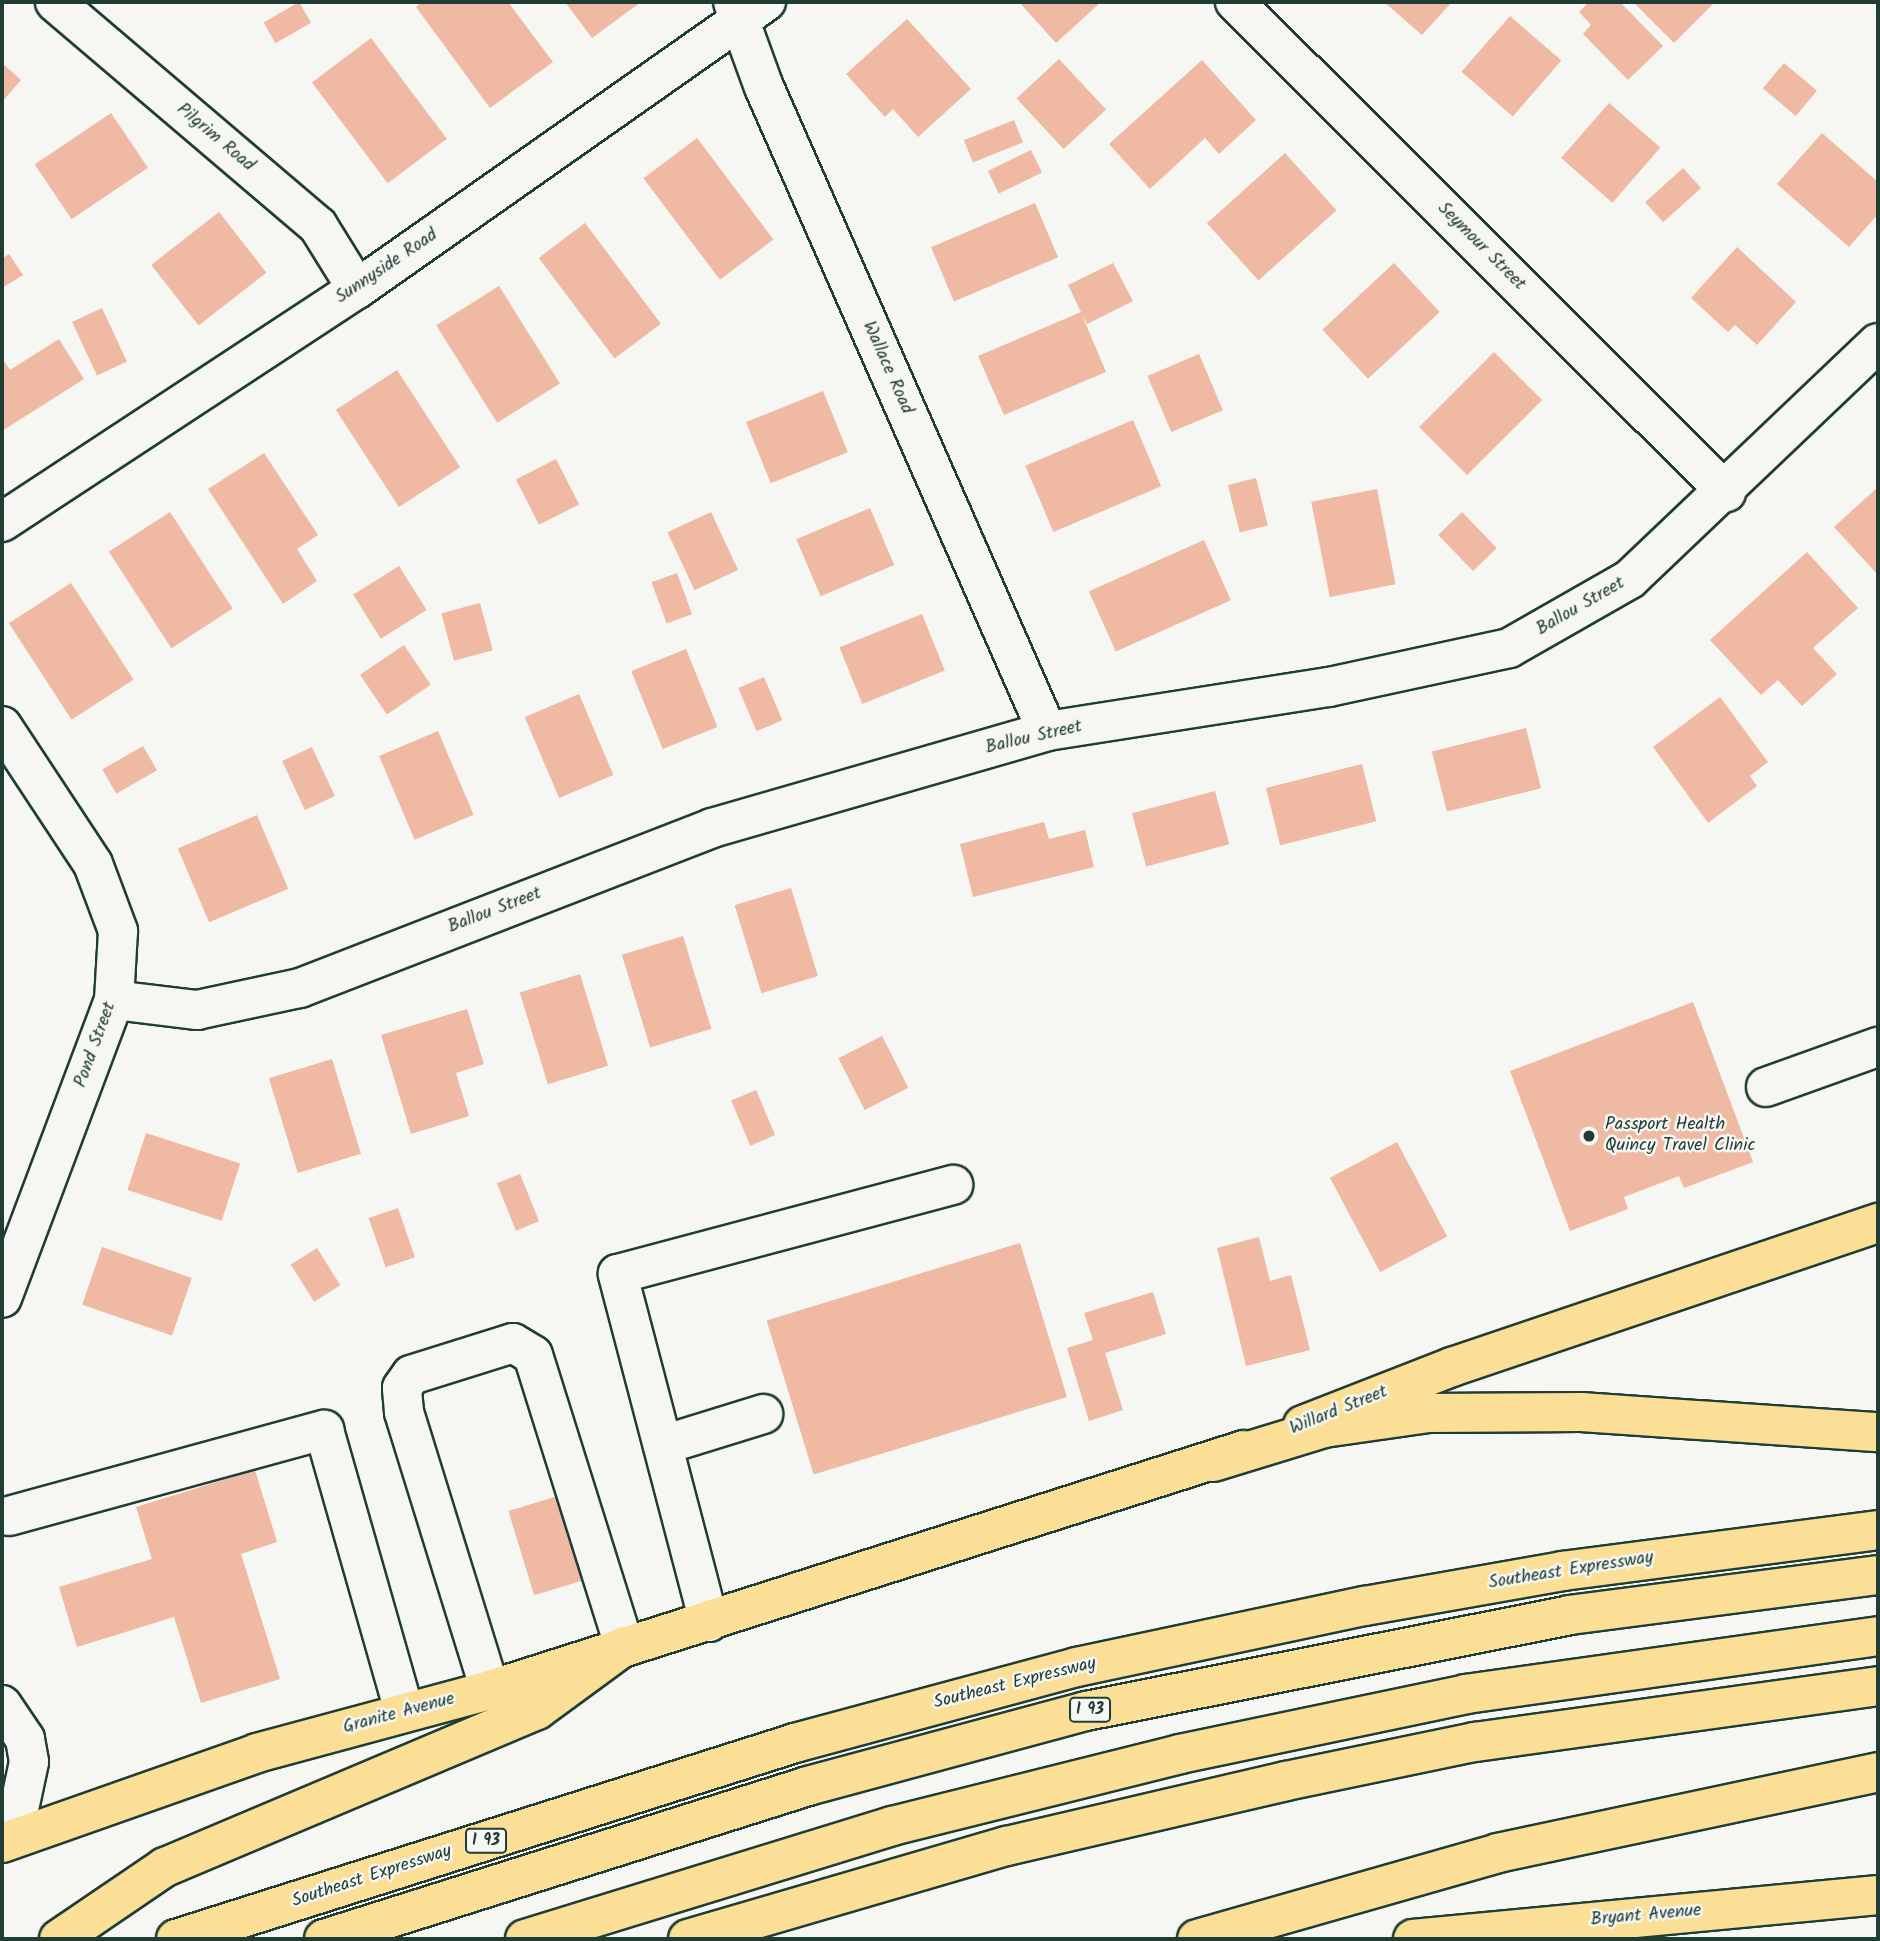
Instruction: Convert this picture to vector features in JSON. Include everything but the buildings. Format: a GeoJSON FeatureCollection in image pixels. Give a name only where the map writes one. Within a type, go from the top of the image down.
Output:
{"type":"FeatureCollection","features":[{"type":"Feature","properties":{"kind":"main road","name":"Willard Street"},"geometry":{"type":"LineString","coordinates":[[799,1595],[1213,1462],[1441,1371],[1878,1223]]}},
{"type":"Feature","properties":{"kind":"main road"},"geometry":{"type":"LineString","coordinates":[[1213,1462],[1324,1428],[1429,1413],[1580,1412],[1878,1432]]}},
{"type":"Feature","properties":{"kind":"main road","name":"Southeast Expressway"},"geometry":{"type":"LineString","coordinates":[[176,1939],[795,1743],[1077,1667],[1550,1573],[1878,1530]]}},
{"type":"Feature","properties":{"kind":"main road","name":"I 93"},"geometry":{"type":"LineString","coordinates":[[324,1939],[808,1786],[1086,1711],[1570,1615],[1878,1575]]}},
{"type":"Feature","properties":{"kind":"main road","name":"Granite Avenue"},"geometry":{"type":"LineString","coordinates":[[2,1843],[257,1753],[404,1711],[490,1690],[624,1646],[799,1595]]}},
{"type":"Feature","properties":{"kind":"main road"},"geometry":{"type":"LineString","coordinates":[[525,1939],[892,1826],[1167,1757],[1466,1694],[1878,1636]]}},
{"type":"Feature","properties":{"kind":"main road"},"geometry":{"type":"LineString","coordinates":[[59,1939],[165,1867],[537,1710],[624,1646]]}},
{"type":"Feature","properties":{"kind":"main road"},"geometry":{"type":"LineString","coordinates":[[688,1939],[1007,1846],[1286,1781],[1475,1742],[1878,1686]]}},
{"type":"Feature","properties":{"kind":"main road"},"geometry":{"type":"LineString","coordinates":[[1197,1939],[1498,1853],[1878,1772]]}},
{"type":"Feature","properties":{"kind":"main road","name":"Bryant Avenue"},"geometry":{"type":"LineString","coordinates":[[1413,1939],[1878,1895]]}},
{"type":"Feature","properties":{"kind":"street","name":"Pilgrim Road"},"geometry":{"type":"LineString","coordinates":[[55,2],[318,226],[357,289]]}},
{"type":"Feature","properties":{"kind":"street","name":"Seymour Street"},"geometry":{"type":"LineString","coordinates":[[1236,2],[1726,492]]}},
{"type":"Feature","properties":{"kind":"street","name":"Sunnyside Road"},"geometry":{"type":"LineString","coordinates":[[2,522],[357,289],[746,8]]}},
{"type":"Feature","properties":{"kind":"street","name":"Wallace Road"},"geometry":{"type":"LineString","coordinates":[[746,8],[769,100],[1047,731]]}},
{"type":"Feature","properties":{"kind":"street","name":"Ballou Street"},"geometry":{"type":"LineString","coordinates":[[114,1000],[197,1010],[300,988],[712,828],[1047,731],[1329,687],[1509,648],[1630,579],[1726,492],[1878,344]]}},
{"type":"Feature","properties":{"kind":"street","name":"Pond Street"},"geometry":{"type":"LineString","coordinates":[[2,726],[93,864],[118,931],[114,1000],[2,1298]]}},
{"type":"Feature","properties":{"kind":"street"},"geometry":{"type":"LineString","coordinates":[[1766,1087],[1878,1046]]}},
{"type":"Feature","properties":{"kind":"street"},"geometry":{"type":"LineString","coordinates":[[709,1622],[618,1274],[953,1185]]}},
{"type":"Feature","properties":{"kind":"street"},"geometry":{"type":"LineString","coordinates":[[490,1690],[404,1412],[402,1388],[411,1375],[513,1343],[533,1355],[624,1646]]}},
{"type":"Feature","properties":{"kind":"street"},"geometry":{"type":"LineString","coordinates":[[663,1445],[763,1414]]}},
{"type":"Feature","properties":{"kind":"street"},"geometry":{"type":"LineString","coordinates":[[9,1516],[324,1430],[404,1711]]}},
{"type":"Feature","properties":{"kind":"street"},"geometry":{"type":"LineString","coordinates":[[2,1832],[26,1787],[29,1762],[7,1719]]}},
{"type":"Feature","properties":{"kind":"place","name":"Passport Health Quincy Travel Clinic"},"geometry":{"type":"Point","coordinates":[1589,1136]}}]}
